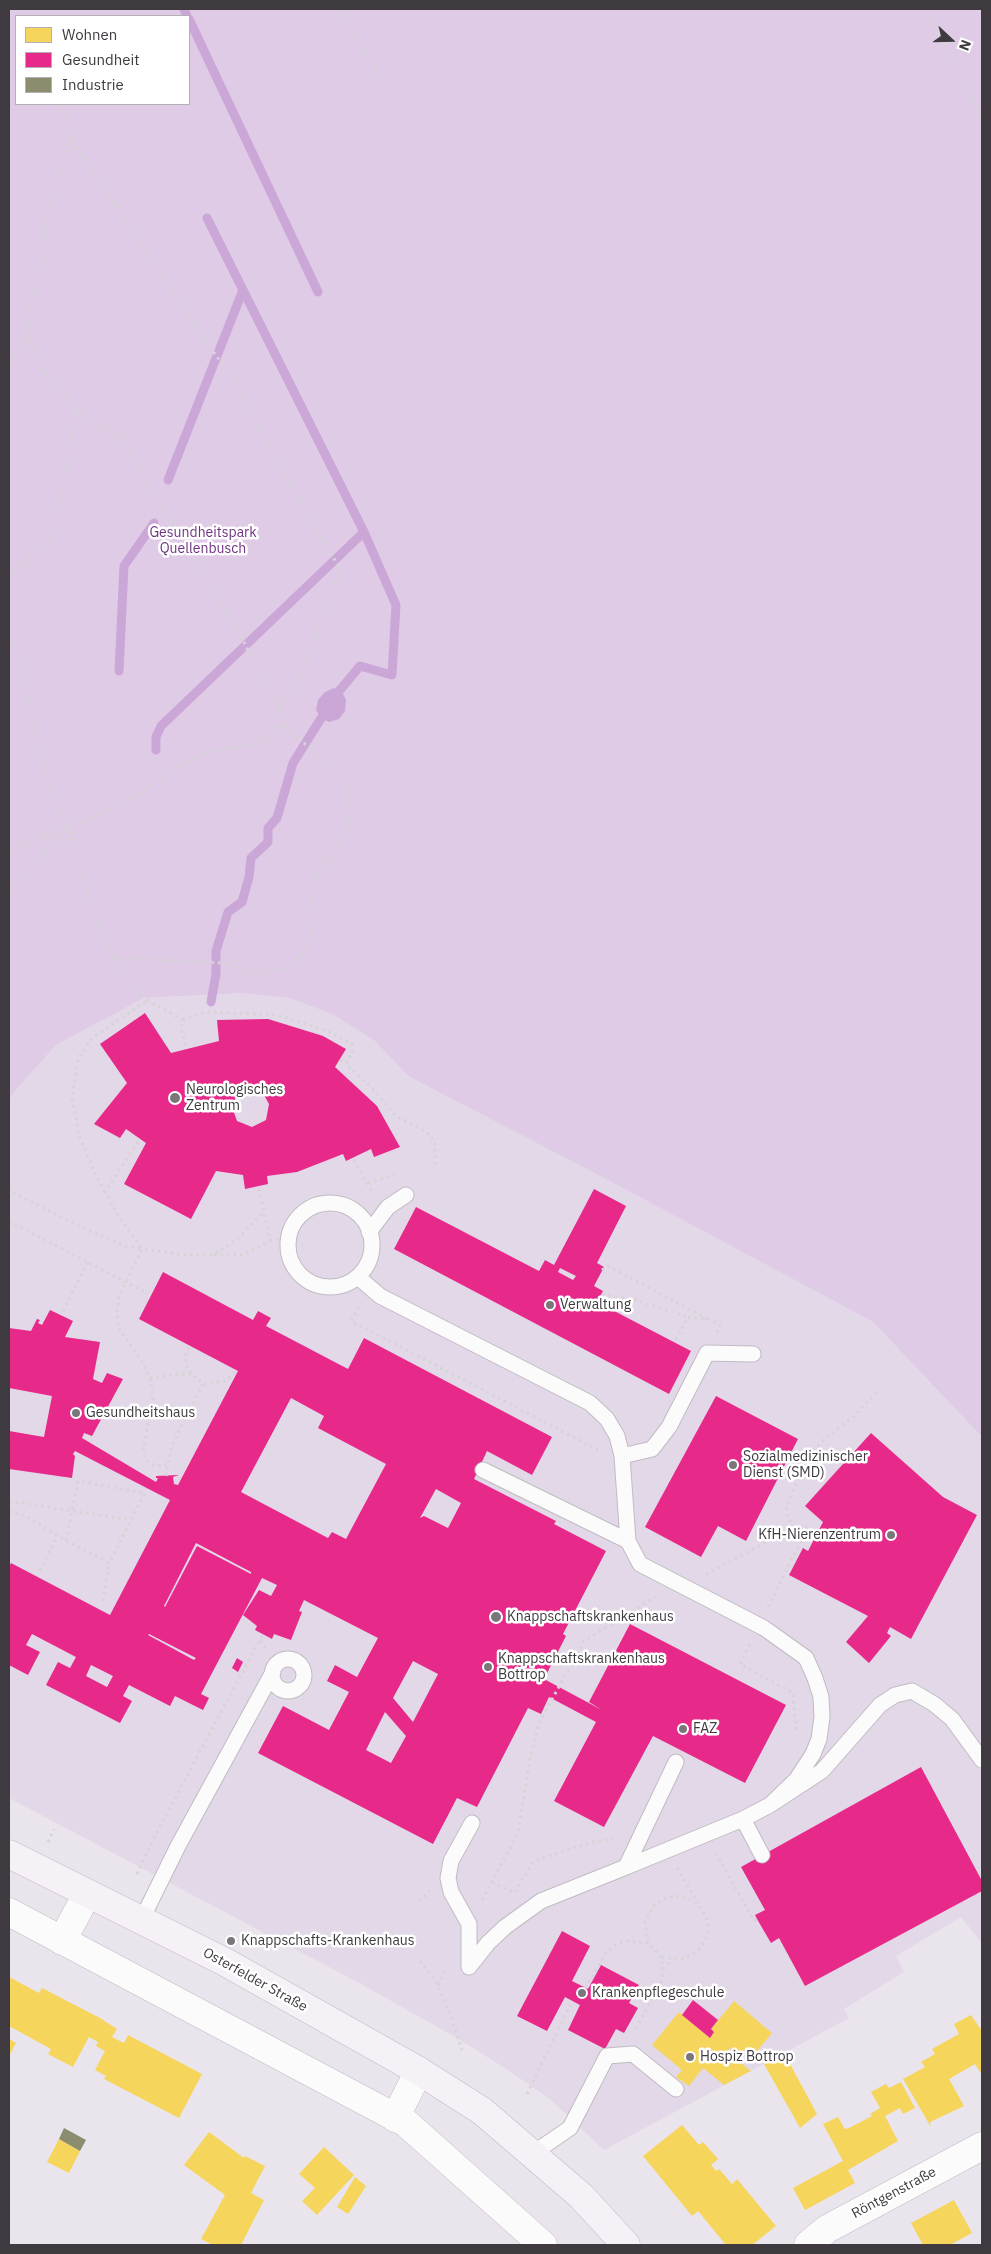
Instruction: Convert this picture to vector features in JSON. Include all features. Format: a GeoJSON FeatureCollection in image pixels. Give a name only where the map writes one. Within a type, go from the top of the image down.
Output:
{"type":"FeatureCollection","features":[{"type":"Feature","properties":{"kind":"main road","name":"Osterfelder Straße"},"geometry":{"type":"LineString","coordinates":[[9,1854],[225,1962],[420,2072],[482,2111],[581,2196],[626,2245]]}},
{"type":"Feature","properties":{"kind":"street"},"geometry":{"type":"LineString","coordinates":[[62,1942],[87,1894]]}},
{"type":"Feature","properties":{"kind":"street"},"geometry":{"type":"LineString","coordinates":[[9,1912],[62,1942],[406,2123],[543,2245]]}},
{"type":"Feature","properties":{"kind":"street"},"geometry":{"type":"LineString","coordinates":[[395,2118],[420,2072]]}},
{"type":"Feature","properties":{"kind":"street","name":"Röntgenstraße"},"geometry":{"type":"LineString","coordinates":[[808,2245],[827,2229],[982,2146]]}},
{"type":"Feature","properties":{"kind":"lane"},"geometry":{"type":"LineString","coordinates":[[369,1232],[388,1207],[406,1195]]}},
{"type":"Feature","properties":{"kind":"lane"},"geometry":{"type":"LineString","coordinates":[[326,1203],[341,1204],[358,1214],[369,1232],[372,1242],[364,1281],[336,1286],[322,1286],[302,1277],[293,1266],[288,1252],[288,1237],[294,1223],[303,1212],[326,1203]]}},
{"type":"Feature","properties":{"kind":"lane"},"geometry":{"type":"LineString","coordinates":[[364,1281],[380,1296],[590,1403],[607,1418],[617,1436],[622,1456],[628,1541],[640,1564],[759,1625],[806,1658],[821,1697],[822,1717],[819,1739],[813,1754],[796,1780],[770,1804]]}},
{"type":"Feature","properties":{"kind":"lane"},"geometry":{"type":"LineString","coordinates":[[622,1456],[652,1449],[669,1427],[707,1353],[753,1354]]}},
{"type":"Feature","properties":{"kind":"lane"},"geometry":{"type":"LineString","coordinates":[[483,1470],[628,1541]]}},
{"type":"Feature","properties":{"kind":"lane"},"geometry":{"type":"LineString","coordinates":[[141,1921],[178,1846],[272,1672],[279,1662],[288,1659],[298,1663],[304,1672],[302,1683],[294,1691],[283,1691],[277,1687],[272,1677],[272,1672]]}},
{"type":"Feature","properties":{"kind":"lane"},"geometry":{"type":"LineString","coordinates":[[260,1695],[277,1687]]}},
{"type":"Feature","properties":{"kind":"lane"},"geometry":{"type":"LineString","coordinates":[[472,1823],[451,1862],[448,1878],[451,1892],[469,1924],[469,1967],[505,1927],[541,1901],[743,1819],[822,1771],[880,1705],[894,1695],[912,1691],[934,1704],[952,1719],[982,1760]]}},
{"type":"Feature","properties":{"kind":"lane"},"geometry":{"type":"LineString","coordinates":[[626,1867],[676,1762]]}},
{"type":"Feature","properties":{"kind":"lane"},"geometry":{"type":"LineString","coordinates":[[743,1819],[762,1855]]}},
{"type":"Feature","properties":{"kind":"lane"},"geometry":{"type":"LineString","coordinates":[[532,2154],[570,2128],[607,2056],[633,2054],[676,2088]]}},
{"type":"Feature","properties":{"kind":"path"},"geometry":{"type":"LineString","coordinates":[[340,9],[386,86]]}},
{"type":"Feature","properties":{"kind":"path"},"geometry":{"type":"LineString","coordinates":[[926,9],[982,119]]}},
{"type":"Feature","properties":{"kind":"path"},"geometry":{"type":"LineString","coordinates":[[61,105],[71,137],[217,357],[239,383],[243,403],[340,569],[303,673],[281,707]]}},
{"type":"Feature","properties":{"kind":"path"},"geometry":{"type":"LineString","coordinates":[[9,365],[27,334],[29,311],[44,258],[46,214],[71,137]]}},
{"type":"Feature","properties":{"kind":"path"},"geometry":{"type":"LineString","coordinates":[[27,334],[41,370],[77,409],[120,438],[242,638],[259,674],[281,707],[282,725],[334,768],[349,792],[351,819],[347,831],[332,857],[320,872],[313,890],[314,922],[307,946],[298,958],[281,969],[250,974],[224,962],[114,958]]}},
{"type":"Feature","properties":{"kind":"path"},"geometry":{"type":"LineString","coordinates":[[9,576],[52,537],[77,409]]}},
{"type":"Feature","properties":{"kind":"path"},"geometry":{"type":"LineString","coordinates":[[9,642],[18,651],[45,771],[68,827],[86,892],[127,984],[148,1000],[183,1020],[205,1012],[278,1015],[327,1031],[352,1044],[353,1052],[346,1064]]}},
{"type":"Feature","properties":{"kind":"path"},"geometry":{"type":"LineString","coordinates":[[9,852],[136,797],[186,761],[213,751],[253,745],[282,725]]}},
{"type":"Feature","properties":{"kind":"path"},"geometry":{"type":"LineString","coordinates":[[9,891],[68,827]]}},
{"type":"Feature","properties":{"kind":"path"},"geometry":{"type":"LineString","coordinates":[[142,1249],[120,1218],[95,1173],[79,1136],[72,1097],[78,1059],[93,1037],[148,1000]]}},
{"type":"Feature","properties":{"kind":"path"},"geometry":{"type":"LineString","coordinates":[[183,1020],[181,1028],[186,1048]]}},
{"type":"Feature","properties":{"kind":"path"},"geometry":{"type":"LineString","coordinates":[[340,1060],[372,1089],[395,1115],[429,1134],[435,1142],[437,1152],[435,1166]]}},
{"type":"Feature","properties":{"kind":"path"},"geometry":{"type":"LineString","coordinates":[[105,1192],[138,1142]]}},
{"type":"Feature","properties":{"kind":"path"},"geometry":{"type":"LineString","coordinates":[[368,1183],[394,1175]]}},
{"type":"Feature","properties":{"kind":"path"},"geometry":{"type":"LineString","coordinates":[[9,1188],[14,1193],[81,1228],[126,1246],[142,1249],[186,1254],[242,1254],[262,1246],[270,1240],[288,1237]]}},
{"type":"Feature","properties":{"kind":"path"},"geometry":{"type":"LineString","coordinates":[[259,1189],[270,1240]]}},
{"type":"Feature","properties":{"kind":"path"},"geometry":{"type":"LineString","coordinates":[[213,1255],[240,1237],[264,1211]]}},
{"type":"Feature","properties":{"kind":"path"},"geometry":{"type":"LineString","coordinates":[[9,1221],[148,1294]]}},
{"type":"Feature","properties":{"kind":"path"},"geometry":{"type":"LineString","coordinates":[[142,1249],[119,1296],[118,1326],[141,1360],[150,1378],[153,1398],[143,1451],[145,1459],[150,1464],[156,1466],[167,1465]]}},
{"type":"Feature","properties":{"kind":"path"},"geometry":{"type":"LineString","coordinates":[[63,1311],[88,1262]]}},
{"type":"Feature","properties":{"kind":"path"},"geometry":{"type":"LineString","coordinates":[[602,1270],[608,1266],[720,1325],[707,1353]]}},
{"type":"Feature","properties":{"kind":"path"},"geometry":{"type":"LineString","coordinates":[[364,1281],[351,1321],[607,1455],[622,1456]]}},
{"type":"Feature","properties":{"kind":"path"},"geometry":{"type":"LineString","coordinates":[[602,1294],[635,1300],[688,1317],[708,1319]]}},
{"type":"Feature","properties":{"kind":"path"},"geometry":{"type":"LineString","coordinates":[[676,1340],[688,1317]]}},
{"type":"Feature","properties":{"kind":"path"},"geometry":{"type":"LineString","coordinates":[[188,1347],[185,1356],[186,1365],[192,1375],[203,1384],[225,1381],[235,1372]]}},
{"type":"Feature","properties":{"kind":"path"},"geometry":{"type":"LineString","coordinates":[[150,1378],[182,1374],[192,1375]]}},
{"type":"Feature","properties":{"kind":"path"},"geometry":{"type":"LineString","coordinates":[[166,1476],[172,1445],[203,1384]]}},
{"type":"Feature","properties":{"kind":"path"},"geometry":{"type":"LineString","coordinates":[[793,1528],[786,1512],[802,1469],[814,1450],[824,1439],[853,1418],[878,1391]]}},
{"type":"Feature","properties":{"kind":"path"},"geometry":{"type":"LineString","coordinates":[[66,1540],[78,1481],[145,1493],[109,1563],[103,1601]]}},
{"type":"Feature","properties":{"kind":"path"},"geometry":{"type":"LineString","coordinates":[[9,1501],[132,1520]]}},
{"type":"Feature","properties":{"kind":"path"},"geometry":{"type":"LineString","coordinates":[[9,1511],[28,1517],[57,1536],[109,1563]]}},
{"type":"Feature","properties":{"kind":"path"},"geometry":{"type":"LineString","coordinates":[[794,1738],[796,1732],[793,1693],[740,1664],[808,1527]]}},
{"type":"Feature","properties":{"kind":"path"},"geometry":{"type":"LineString","coordinates":[[469,1924],[518,1832],[530,1758],[540,1721],[584,1641],[665,1590],[682,1585],[718,1569],[793,1528],[808,1527],[816,1531]]}},
{"type":"Feature","properties":{"kind":"path"},"geometry":{"type":"LineString","coordinates":[[40,1571],[57,1536]]}},
{"type":"Feature","properties":{"kind":"path"},"geometry":{"type":"LineString","coordinates":[[136,1874],[263,1634]]}},
{"type":"Feature","properties":{"kind":"path"},"geometry":{"type":"LineString","coordinates":[[706,1835],[754,1921],[757,1919]]}},
{"type":"Feature","properties":{"kind":"path"},"geometry":{"type":"LineString","coordinates":[[492,1882],[514,1893],[534,1861],[588,1843],[610,1838],[639,1839]]}},
{"type":"Feature","properties":{"kind":"path"},"geometry":{"type":"LineString","coordinates":[[662,1958],[684,1958],[693,1954],[703,1942],[708,1928],[701,1908],[666,1851]]}},
{"type":"Feature","properties":{"kind":"path"},"geometry":{"type":"LineString","coordinates":[[622,2055],[658,1989],[663,1970],[662,1958],[648,1943],[645,1933],[645,1922],[649,1912],[655,1904],[674,1896],[694,1901],[701,1908]]}},
{"type":"Feature","properties":{"kind":"path"},"geometry":{"type":"LineString","coordinates":[[637,1941],[645,1933]]}},
{"type":"Feature","properties":{"kind":"path"},"geometry":{"type":"LineString","coordinates":[[585,1988],[608,1950],[622,1942],[637,1941],[648,1943]]}},
{"type":"Feature","properties":{"kind":"path"},"geometry":{"type":"LineString","coordinates":[[663,1970],[673,1959]]}},
{"type":"Feature","properties":{"kind":"path"},"geometry":{"type":"LineString","coordinates":[[420,1961],[438,1985],[462,2050]]}},
{"type":"Feature","properties":{"kind":"path"},"geometry":{"type":"LineString","coordinates":[[438,1985],[447,1968]]}},
{"type":"Feature","properties":{"kind":"path"},"geometry":{"type":"LineString","coordinates":[[527,2094],[572,2001]]}},
{"type":"Feature","properties":{"kind":"shaded area"},"geometry":{"type":"Polygon","coordinates":[[[334,688],[343,694],[346,700],[345,711],[339,719],[329,722],[322,719],[316,710],[318,700],[325,692],[334,688]]]}},
{"type":"Feature","properties":{"kind":"shaded area","name":"Knappschaftskrankenhaus"},"geometry":{"type":"Polygon","coordinates":[[[242,993],[289,998],[332,1014],[375,1041],[408,1076],[873,1322],[982,1437],[982,1943],[961,1917],[896,1956],[904,1972],[844,2009],[849,2018],[604,2150],[551,2100],[457,2038],[363,1985],[9,1798],[9,1098],[56,1045],[144,998],[242,993]]]}},
{"type":"Feature","properties":{"kind":"green space","name":"Gesundheitspark Quellenbusch"},"geometry":{"type":"Polygon","coordinates":[[[9,9],[982,9],[982,1437],[873,1322],[408,1076],[375,1041],[332,1014],[289,998],[242,993],[144,998],[56,1045],[9,1098],[9,9]]]}},
{"type":"Feature","properties":{"kind":"building: Wohnen"},"geometry":{"type":"Polygon","coordinates":[[[9,1977],[39,1993],[42,1988],[100,2018],[117,2029],[112,2037],[124,2043],[128,2035],[202,2074],[179,2118],[104,2079],[106,2076],[95,2070],[105,2051],[96,2046],[98,2042],[89,2037],[73,2067],[48,2054],[51,2049],[9,2026],[9,1977]]]}},
{"type":"Feature","properties":{"kind":"building: Wohnen"},"geometry":{"type":"Polygon","coordinates":[[[734,2001],[772,2033],[753,2056],[745,2049],[740,2056],[730,2048],[727,2052],[751,2071],[724,2085],[703,2068],[689,2086],[676,2077],[682,2070],[652,2045],[679,2012],[710,2038],[714,2032],[711,2029],[734,2001]]]}},
{"type":"Feature","properties":{"kind":"building: Wohnen"},"geometry":{"type":"Polygon","coordinates":[[[971,2015],[982,2031],[982,2070],[980,2072],[975,2064],[949,2079],[964,2106],[930,2122],[931,2127],[903,2079],[925,2067],[921,2062],[935,2054],[932,2049],[959,2034],[954,2024],[971,2015]]]}},
{"type":"Feature","properties":{"kind":"building: Wohnen"},"geometry":{"type":"Polygon","coordinates":[[[9,2039],[16,2043],[9,2056],[9,2039]]]}},
{"type":"Feature","properties":{"kind":"building: Wohnen"},"geometry":{"type":"Polygon","coordinates":[[[784,2053],[817,2114],[800,2128],[764,2064],[784,2053]]]}},
{"type":"Feature","properties":{"kind":"building: Wohnen"},"geometry":{"type":"Polygon","coordinates":[[[901,2082],[915,2108],[903,2114],[900,2108],[885,2116],[898,2141],[848,2170],[855,2183],[805,2210],[793,2188],[843,2161],[823,2124],[838,2117],[844,2128],[847,2129],[872,2116],[870,2114],[880,2108],[871,2092],[886,2084],[889,2088],[901,2082]]]}},
{"type":"Feature","properties":{"kind":"building: Wohnen"},"geometry":{"type":"Polygon","coordinates":[[[682,2125],[699,2145],[703,2142],[718,2159],[711,2165],[716,2171],[719,2169],[732,2184],[737,2179],[776,2226],[752,2245],[726,2245],[698,2211],[692,2216],[643,2156],[682,2125]]]}},
{"type":"Feature","properties":{"kind":"building: Wohnen"},"geometry":{"type":"Polygon","coordinates":[[[209,2132],[244,2158],[245,2156],[265,2166],[251,2193],[264,2200],[241,2245],[213,2245],[201,2239],[225,2195],[184,2165],[209,2132]]]}},
{"type":"Feature","properties":{"kind":"building: Wohnen"},"geometry":{"type":"Polygon","coordinates":[[[59,2139],[80,2151],[69,2173],[47,2162],[59,2139]]]}},
{"type":"Feature","properties":{"kind":"building: Wohnen"},"geometry":{"type":"Polygon","coordinates":[[[324,2147],[354,2175],[317,2215],[302,2201],[315,2188],[299,2174],[324,2147]]]}},
{"type":"Feature","properties":{"kind":"building: Wohnen"},"geometry":{"type":"Polygon","coordinates":[[[355,2177],[366,2186],[348,2214],[337,2207],[355,2177]]]}},
{"type":"Feature","properties":{"kind":"building: Wohnen"},"geometry":{"type":"Polygon","coordinates":[[[954,2200],[972,2233],[950,2245],[923,2245],[911,2223],[954,2200]]]}},
{"type":"Feature","properties":{"kind":"building: Gesundheit","name":"Neurologisches Zentrum"},"geometry":{"type":"Polygon","coordinates":[[[145,1013],[171,1053],[219,1041],[217,1020],[268,1019],[323,1036],[346,1049],[335,1067],[377,1106],[400,1147],[374,1157],[371,1149],[346,1161],[343,1154],[297,1172],[267,1176],[268,1184],[245,1189],[243,1175],[216,1171],[191,1219],[124,1184],[146,1143],[126,1129],[120,1138],[94,1124],[127,1083],[100,1044],[145,1013]],[[250,1089],[244,1090],[236,1097],[232,1107],[237,1121],[252,1127],[266,1120],[269,1104],[264,1095],[250,1089]]]}},
{"type":"Feature","properties":{"kind":"building: Gesundheit"},"geometry":{"type":"Polygon","coordinates":[[[594,1189],[626,1206],[597,1263],[604,1267],[594,1286],[603,1291],[597,1302],[691,1351],[669,1394],[394,1249],[416,1207],[539,1271],[545,1260],[554,1265],[594,1189]],[[560,1268],[558,1272],[573,1280],[576,1276],[560,1268]]]}},
{"type":"Feature","properties":{"kind":"building: Gesundheit"},"geometry":{"type":"Polygon","coordinates":[[[163,1272],[253,1320],[258,1311],[271,1318],[266,1326],[348,1369],[364,1338],[552,1437],[532,1475],[487,1451],[474,1479],[556,1521],[554,1524],[606,1551],[563,1634],[566,1636],[544,1679],[602,1710],[589,1702],[630,1624],[786,1705],[745,1783],[653,1736],[604,1827],[554,1801],[596,1722],[549,1697],[541,1714],[528,1708],[477,1807],[457,1798],[433,1844],[258,1753],[283,1706],[329,1730],[349,1692],[327,1681],[335,1665],[357,1677],[378,1638],[304,1600],[299,1611],[302,1612],[291,1640],[274,1634],[272,1639],[255,1630],[257,1626],[243,1615],[259,1590],[271,1596],[277,1585],[262,1578],[201,1694],[209,1698],[203,1710],[175,1696],[170,1706],[129,1685],[123,1696],[132,1701],[120,1723],[46,1685],[58,1662],[70,1668],[76,1657],[32,1634],[26,1645],[40,1652],[28,1675],[9,1665],[9,1567],[11,1563],[110,1615],[170,1500],[75,1451],[73,1454],[75,1456],[72,1478],[9,1469],[9,1431],[44,1437],[52,1396],[9,1388],[9,1328],[31,1331],[37,1319],[40,1320],[38,1323],[42,1325],[50,1310],[73,1321],[65,1337],[100,1342],[93,1379],[102,1383],[107,1373],[123,1379],[92,1436],[84,1433],[82,1438],[156,1482],[158,1478],[156,1476],[179,1475],[173,1477],[174,1484],[178,1485],[238,1371],[139,1319],[163,1272]],[[291,1398],[241,1492],[328,1538],[332,1532],[346,1539],[386,1464],[318,1428],[324,1416],[291,1398]],[[436,1489],[420,1518],[424,1516],[448,1528],[461,1503],[436,1489]],[[196,1543],[165,1607],[197,1546],[251,1574],[251,1572],[196,1543]],[[148,1635],[194,1660],[196,1658],[148,1635]],[[413,1661],[393,1698],[413,1722],[438,1674],[413,1661]],[[91,1665],[86,1676],[107,1687],[113,1676],[91,1665]],[[385,1712],[366,1750],[391,1763],[406,1736],[385,1712]]]}},
{"type":"Feature","properties":{"kind":"building: Gesundheit","name":"Sozialmedizinischer Dienst (SMD)"},"geometry":{"type":"Polygon","coordinates":[[[716,1396],[798,1439],[746,1541],[718,1526],[701,1557],[645,1527],[716,1396]]]}},
{"type":"Feature","properties":{"kind":"building: Gesundheit","name":"KfH-Nierenzentrum"},"geometry":{"type":"Polygon","coordinates":[[[871,1433],[943,1497],[977,1515],[911,1639],[890,1627],[887,1633],[891,1636],[869,1663],[846,1642],[868,1616],[789,1575],[803,1548],[808,1551],[823,1522],[805,1506],[871,1433]]]}},
{"type":"Feature","properties":{"kind":"building: Gesundheit"},"geometry":{"type":"Polygon","coordinates":[[[237,1658],[243,1662],[238,1672],[232,1668],[237,1658]]]}},
{"type":"Feature","properties":{"kind":"building: Gesundheit"},"geometry":{"type":"Polygon","coordinates":[[[921,1767],[982,1881],[982,1891],[805,1986],[779,1938],[771,1943],[757,1919],[755,1915],[765,1910],[741,1867],[921,1767]]]}},
{"type":"Feature","properties":{"kind":"building: Gesundheit","name":"Krankenpflegeschule"},"geometry":{"type":"Polygon","coordinates":[[[562,1931],[590,1946],[572,1981],[588,1989],[601,1965],[639,1985],[629,2003],[638,2008],[624,2033],[616,2029],[605,2049],[568,2030],[580,2005],[565,1997],[547,2031],[517,2016],[562,1931]]]}},
{"type":"Feature","properties":{"kind":"building: Gesundheit"},"geometry":{"type":"Polygon","coordinates":[[[693,2000],[718,2020],[711,2029],[714,2032],[710,2038],[682,2015],[693,2000]]]}},
{"type":"Feature","properties":{"kind":"building: Industrie"},"geometry":{"type":"Polygon","coordinates":[[[64,2128],[86,2140],[80,2151],[59,2139],[64,2128]]]}},
{"type":"Feature","properties":{"kind":"waterway"},"geometry":{"type":"LineString","coordinates":[[184,9],[187,15]]}},
{"type":"Feature","properties":{"kind":"waterway"},"geometry":{"type":"LineString","coordinates":[[190,21],[318,292]]}},
{"type":"Feature","properties":{"kind":"waterway"},"geometry":{"type":"LineString","coordinates":[[207,218],[364,532],[396,605],[392,675],[360,666],[335,696],[293,763],[277,818],[268,828],[268,842],[251,858],[249,877],[242,902],[228,912],[216,951],[216,974],[211,1002]]}},
{"type":"Feature","properties":{"kind":"waterway"},"geometry":{"type":"LineString","coordinates":[[168,480],[243,290]]}},
{"type":"Feature","properties":{"kind":"waterway"},"geometry":{"type":"LineString","coordinates":[[119,671],[124,566],[154,523]]}},
{"type":"Feature","properties":{"kind":"waterway"},"geometry":{"type":"LineString","coordinates":[[156,750],[156,737],[161,726],[364,532]]}},
{"type":"Feature","properties":{"kind":"place","name":"Neurologisches Zentrum"},"geometry":{"type":"Point","coordinates":[175,1098]}},
{"type":"Feature","properties":{"kind":"place","name":"Verwaltung"},"geometry":{"type":"Point","coordinates":[550,1305]}},
{"type":"Feature","properties":{"kind":"place","name":"Gesundheitshaus"},"geometry":{"type":"Point","coordinates":[76,1413]}},
{"type":"Feature","properties":{"kind":"place","name":"Sozialmedizinischer Dienst (SMD)"},"geometry":{"type":"Point","coordinates":[733,1465]}},
{"type":"Feature","properties":{"kind":"place","name":"KfH-Nierenzentrum"},"geometry":{"type":"Point","coordinates":[891,1535]}},
{"type":"Feature","properties":{"kind":"place","name":"Knappschaftskrankenhaus"},"geometry":{"type":"Point","coordinates":[496,1617]}},
{"type":"Feature","properties":{"kind":"place","name":"Knappschaftskrankenhaus Bottrop"},"geometry":{"type":"Point","coordinates":[488,1667]}},
{"type":"Feature","properties":{"kind":"place","name":"FAZ"},"geometry":{"type":"Point","coordinates":[683,1729]}},
{"type":"Feature","properties":{"kind":"place","name":"Knappschafts-Krankenhaus"},"geometry":{"type":"Point","coordinates":[231,1941]}},
{"type":"Feature","properties":{"kind":"place","name":"Krankenpflegeschule"},"geometry":{"type":"Point","coordinates":[582,1993]}},
{"type":"Feature","properties":{"kind":"place","name":"Hospiz Bottrop"},"geometry":{"type":"Point","coordinates":[690,2057]}}]}
